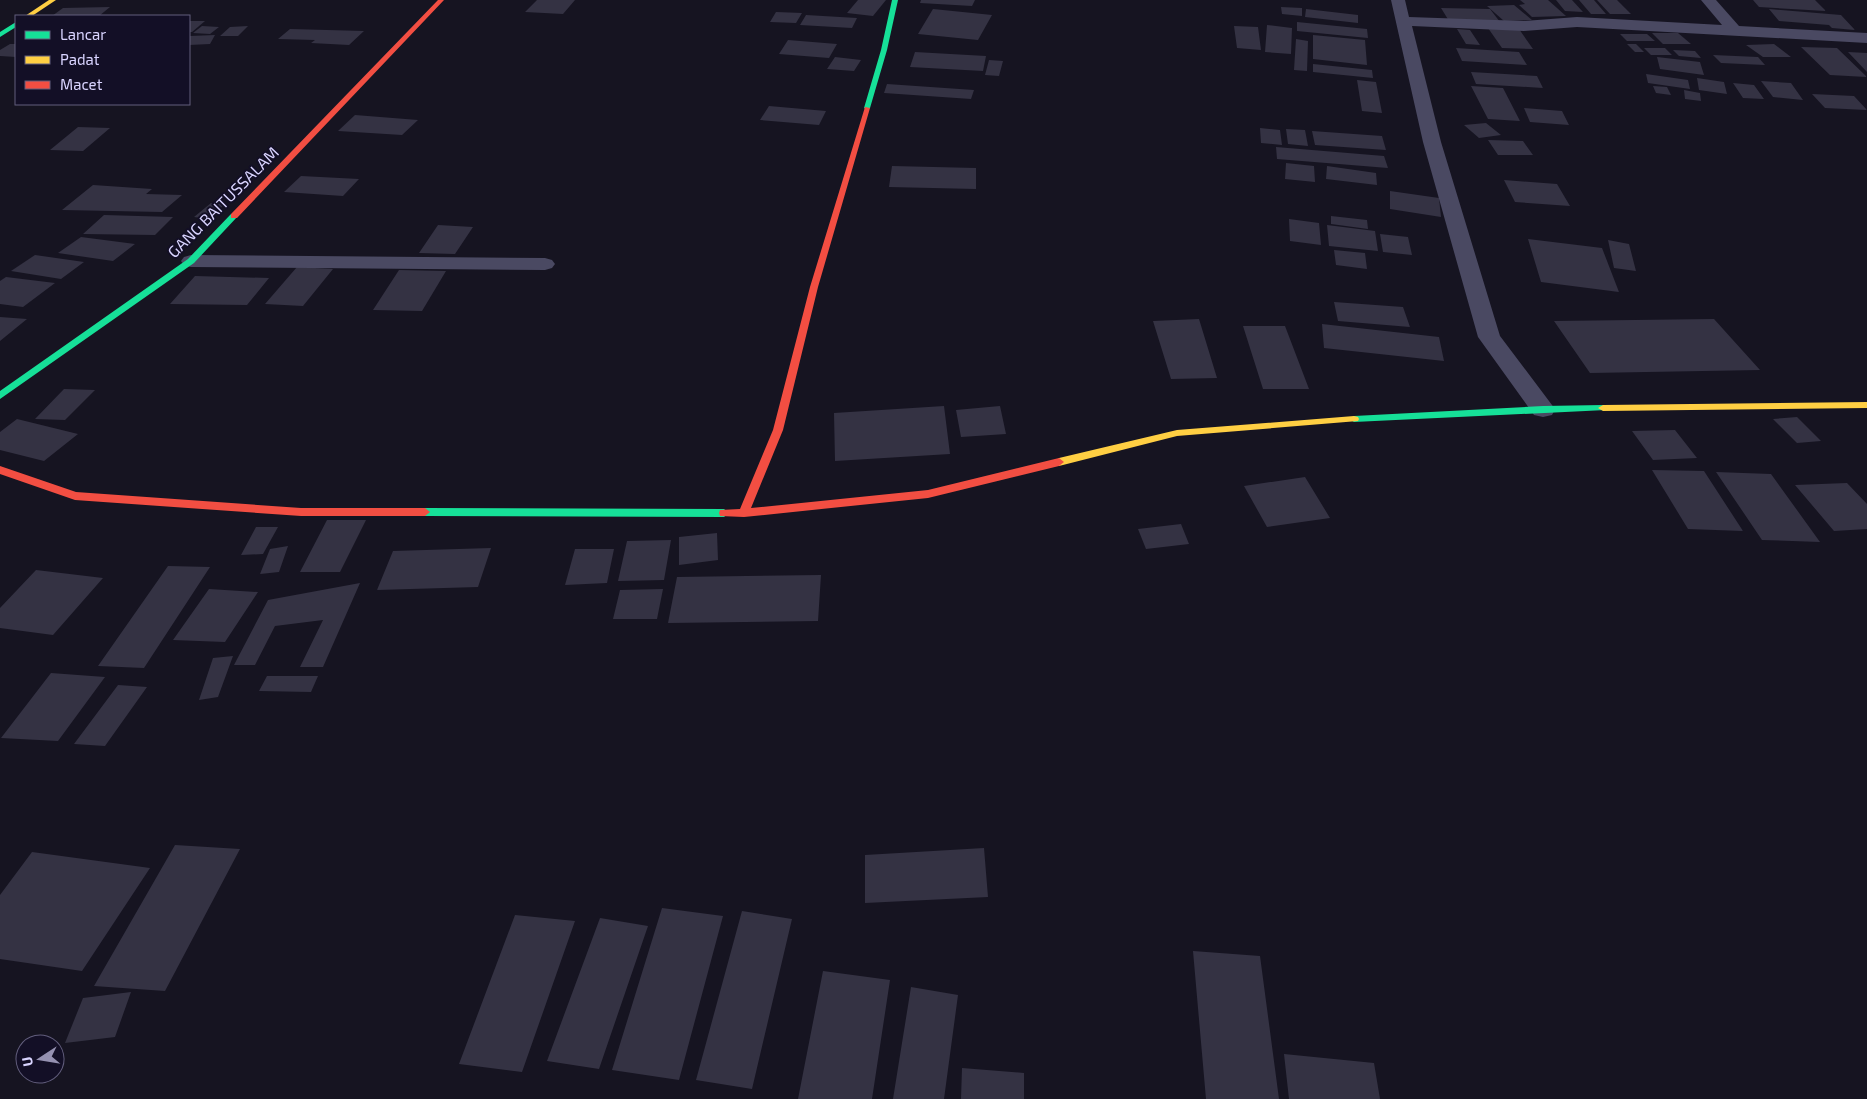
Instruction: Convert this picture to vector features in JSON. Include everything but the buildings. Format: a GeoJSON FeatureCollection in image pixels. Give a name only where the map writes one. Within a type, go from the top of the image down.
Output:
{"type":"FeatureCollection","features":[{"type":"Feature","properties":{"kind":"street"},"geometry":{"type":"LineString","coordinates":[[30,15],[53,0]]}},
{"type":"Feature","properties":{"kind":"street","name":"GANG BAITUSSALAM"},"geometry":{"type":"LineString","coordinates":[[0,396],[191,261],[441,0]]}},
{"type":"Feature","properties":{"kind":"street"},"geometry":{"type":"LineString","coordinates":[[744,513],[778,430],[814,287],[884,50],[895,0]]}},
{"type":"Feature","properties":{"kind":"street"},"geometry":{"type":"LineString","coordinates":[[1398,0],[1432,142],[1490,336],[1543,409]]}},
{"type":"Feature","properties":{"kind":"street"},"geometry":{"type":"LineString","coordinates":[[1708,0],[1734,30]]}},
{"type":"Feature","properties":{"kind":"street"},"geometry":{"type":"LineString","coordinates":[[1403,21],[1515,26],[1577,22],[1867,38]]}},
{"type":"Feature","properties":{"kind":"street"},"geometry":{"type":"LineString","coordinates":[[0,35],[15,25]]}},
{"type":"Feature","properties":{"kind":"street"},"geometry":{"type":"LineString","coordinates":[[191,261],[546,264]]}},
{"type":"Feature","properties":{"kind":"street"},"geometry":{"type":"LineString","coordinates":[[0,470],[75,496],[301,512],[744,513],[928,494],[1177,433],[1322,421],[1543,409],[1867,405]]}},
{"type":"Feature","properties":{"kind":"traffic: fast"},"geometry":{"type":"LineString","coordinates":[[867,108],[884,50],[895,0]]}},
{"type":"Feature","properties":{"kind":"traffic: fast"},"geometry":{"type":"LineString","coordinates":[[0,35],[15,25]]}},
{"type":"Feature","properties":{"kind":"traffic: fast"},"geometry":{"type":"LineString","coordinates":[[0,396],[191,261],[234,216]]}},
{"type":"Feature","properties":{"kind":"traffic: fast"},"geometry":{"type":"LineString","coordinates":[[1354,419],[1543,409],[1603,408]]}},
{"type":"Feature","properties":{"kind":"traffic: fast"},"geometry":{"type":"LineString","coordinates":[[425,512],[724,513]]}},
{"type":"Feature","properties":{"kind":"traffic: slow"},"geometry":{"type":"LineString","coordinates":[[30,15],[53,0]]}},
{"type":"Feature","properties":{"kind":"traffic: slow"},"geometry":{"type":"LineString","coordinates":[[1603,408],[1867,405]]}},
{"type":"Feature","properties":{"kind":"traffic: slow"},"geometry":{"type":"LineString","coordinates":[[1059,462],[1177,433],[1354,419]]}},
{"type":"Feature","properties":{"kind":"traffic: jam"},"geometry":{"type":"LineString","coordinates":[[234,216],[441,0]]}},
{"type":"Feature","properties":{"kind":"traffic: jam"},"geometry":{"type":"LineString","coordinates":[[744,513],[778,430],[814,287],[867,108]]}},
{"type":"Feature","properties":{"kind":"traffic: jam"},"geometry":{"type":"LineString","coordinates":[[724,513],[744,513],[928,494],[1059,462]]}},
{"type":"Feature","properties":{"kind":"traffic: jam"},"geometry":{"type":"LineString","coordinates":[[0,470],[75,496],[301,512],[425,512]]}}]}
